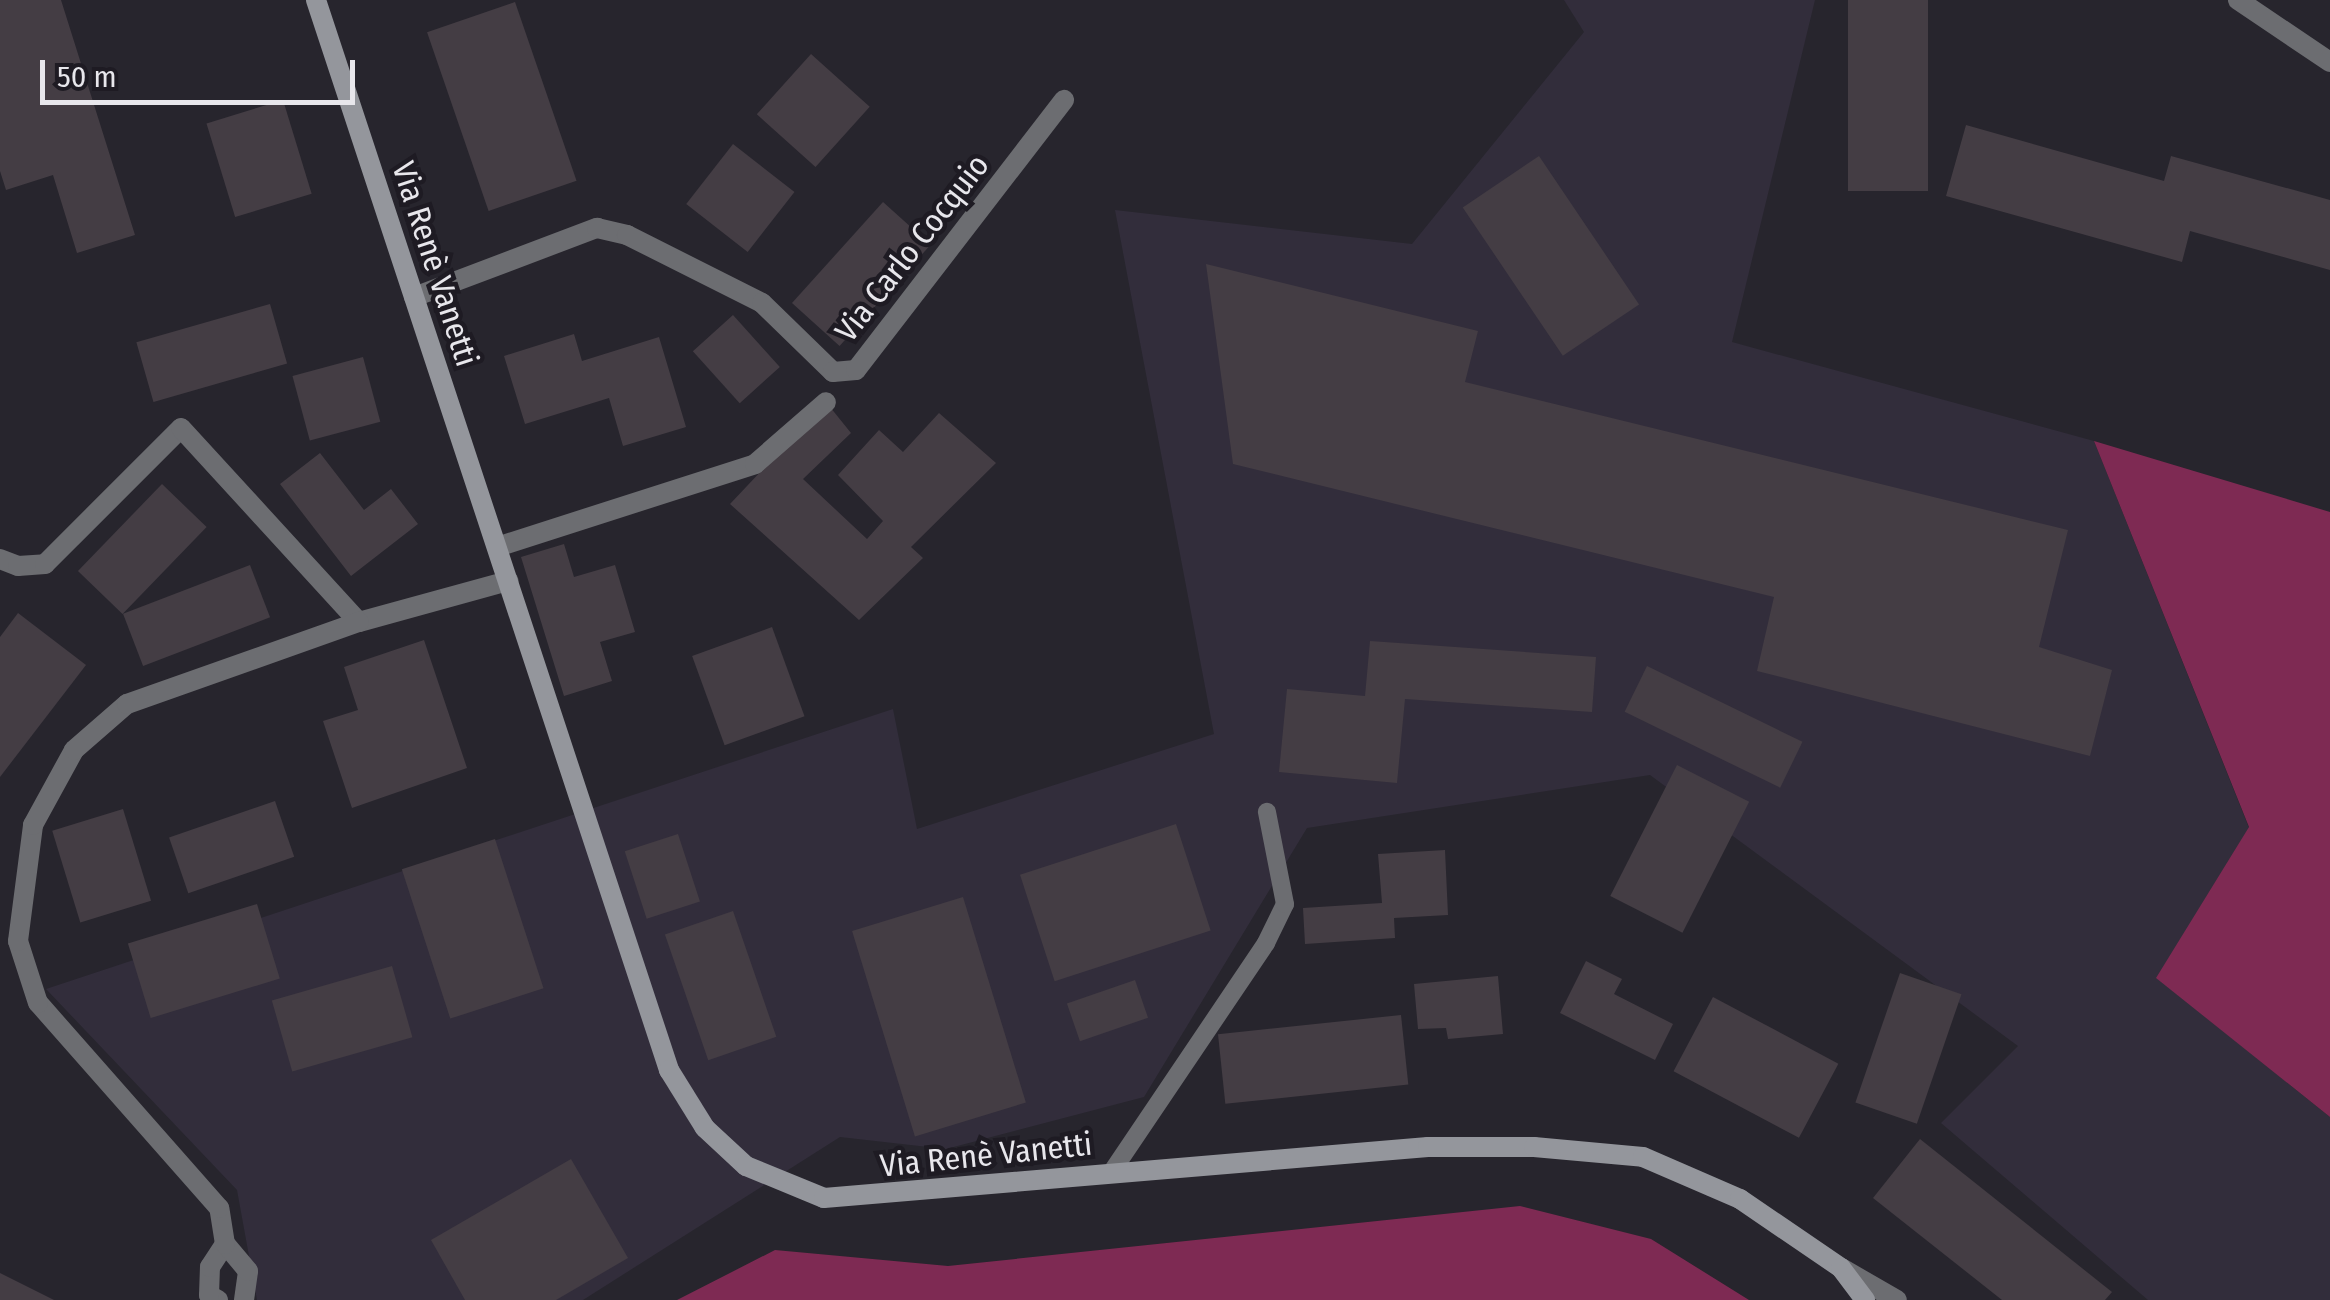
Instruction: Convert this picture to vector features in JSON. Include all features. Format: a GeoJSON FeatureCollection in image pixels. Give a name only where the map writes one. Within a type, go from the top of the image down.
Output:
{"type":"FeatureCollection","features":[{"type":"Feature","properties":{"kind":"street","name":"Via Renè Vanetti"},"geometry":{"type":"LineString","coordinates":[[316,0],[669,1070],[705,1128],[746,1166],[824,1198],[1428,1147],[1534,1147],[1643,1158],[1740,1199],[1841,1268],[1865,1300]]}},
{"type":"Feature","properties":{"kind":"street"},"geometry":{"type":"LineString","coordinates":[[2238,0],[2330,62]]}},
{"type":"Feature","properties":{"kind":"street","name":"Via Carlo Cocquio"},"geometry":{"type":"LineString","coordinates":[[414,297],[597,228],[628,235],[762,303],[833,372],[856,370],[1064,100]]}},
{"type":"Feature","properties":{"kind":"street"},"geometry":{"type":"LineString","coordinates":[[497,548],[755,464],[826,402]]}},
{"type":"Feature","properties":{"kind":"street"},"geometry":{"type":"LineString","coordinates":[[0,558],[18,566],[45,564],[180,428],[359,622]]}},
{"type":"Feature","properties":{"kind":"street"},"geometry":{"type":"LineString","coordinates":[[244,1300],[248,1271],[225,1244],[219,1208],[38,1003],[18,940],[34,825],[74,750],[127,704],[359,622],[508,581]]}},
{"type":"Feature","properties":{"kind":"street"},"geometry":{"type":"LineString","coordinates":[[218,1300],[210,1295],[210,1268],[225,1244]]}},
{"type":"Feature","properties":{"kind":"street"},"geometry":{"type":"LineString","coordinates":[[1841,1268],[1897,1300]]}},
{"type":"Feature","properties":{"kind":"lane"},"geometry":{"type":"LineString","coordinates":[[1111,1173],[1266,943],[1285,904],[1267,812]]}},
{"type":"Feature","properties":{"kind":"shaded area"},"geometry":{"type":"Polygon","coordinates":[[[1564,0],[1815,0],[1732,342],[2094,441],[2249,828],[2157,978],[2330,1117],[2330,1300],[2148,1300],[1941,1123],[2018,1046],[1650,775],[1307,828],[1144,1097],[946,1149],[840,1137],[583,1300],[257,1300],[237,1190],[46,989],[893,709],[917,829],[1214,734],[1115,210],[1412,244],[1584,32],[1564,0]]]}},
{"type":"Feature","properties":{"kind":"shaded area"},"geometry":{"type":"Polygon","coordinates":[[[2094,441],[2330,512],[2330,1117],[2156,978],[2249,827],[2094,441]]]}},
{"type":"Feature","properties":{"kind":"shaded area"},"geometry":{"type":"Polygon","coordinates":[[[1520,1206],[1651,1239],[1749,1300],[677,1300],[775,1250],[948,1266],[1520,1206]]]}},
{"type":"Feature","properties":{"kind":"building"},"geometry":{"type":"Polygon","coordinates":[[[0,0],[61,0],[135,235],[77,253],[53,175],[6,190],[0,171],[0,0]]]}},
{"type":"Feature","properties":{"kind":"building"},"geometry":{"type":"Polygon","coordinates":[[[1848,0],[1928,0],[1928,191],[1848,191],[1848,0]]]}},
{"type":"Feature","properties":{"kind":"building"},"geometry":{"type":"Polygon","coordinates":[[[515,2],[577,181],[489,211],[427,32],[515,2]]]}},
{"type":"Feature","properties":{"kind":"building"},"geometry":{"type":"Polygon","coordinates":[[[811,54],[870,107],[816,167],[757,114],[811,54]]]}},
{"type":"Feature","properties":{"kind":"building"},"geometry":{"type":"Polygon","coordinates":[[[283,100],[312,194],[235,217],[206,123],[283,100]]]}},
{"type":"Feature","properties":{"kind":"building"},"geometry":{"type":"Polygon","coordinates":[[[1966,125],[2164,181],[2171,156],[2330,200],[2330,270],[2190,231],[2182,262],[1946,196],[1966,125]]]}},
{"type":"Feature","properties":{"kind":"building"},"geometry":{"type":"Polygon","coordinates":[[[733,144],[794,192],[748,252],[686,204],[733,144]]]}},
{"type":"Feature","properties":{"kind":"building"},"geometry":{"type":"Polygon","coordinates":[[[1539,156],[1639,304],[1563,356],[1463,207],[1539,156]]]}},
{"type":"Feature","properties":{"kind":"building"},"geometry":{"type":"Polygon","coordinates":[[[883,202],[931,245],[840,346],[792,303],[883,202]]]}},
{"type":"Feature","properties":{"kind":"building"},"geometry":{"type":"Polygon","coordinates":[[[1206,264],[1478,331],[1465,382],[2068,530],[2039,647],[2112,670],[2090,756],[1757,671],[1774,597],[1233,464],[1206,264]]]}},
{"type":"Feature","properties":{"kind":"building"},"geometry":{"type":"Polygon","coordinates":[[[270,304],[287,364],[153,402],[136,342],[270,304]]]}},
{"type":"Feature","properties":{"kind":"building"},"geometry":{"type":"Polygon","coordinates":[[[733,315],[780,367],[740,403],[693,351],[733,315]]]}},
{"type":"Feature","properties":{"kind":"building"},"geometry":{"type":"Polygon","coordinates":[[[574,334],[582,361],[659,337],[686,427],[623,446],[609,398],[525,424],[504,356],[574,334]]]}},
{"type":"Feature","properties":{"kind":"building"},"geometry":{"type":"Polygon","coordinates":[[[363,357],[380,422],[310,441],[292,376],[363,357]]]}},
{"type":"Feature","properties":{"kind":"building"},"geometry":{"type":"Polygon","coordinates":[[[826,402],[851,433],[803,479],[867,539],[883,521],[838,475],[879,430],[903,452],[939,413],[996,463],[911,547],[923,558],[859,620],[730,504],[826,402]]]}},
{"type":"Feature","properties":{"kind":"building"},"geometry":{"type":"Polygon","coordinates":[[[320,453],[364,510],[391,489],[418,524],[351,576],[280,484],[320,453]]]}},
{"type":"Feature","properties":{"kind":"building"},"geometry":{"type":"Polygon","coordinates":[[[162,484],[207,527],[123,614],[78,571],[162,484]]]}},
{"type":"Feature","properties":{"kind":"building"},"geometry":{"type":"Polygon","coordinates":[[[564,544],[574,577],[615,565],[635,632],[600,642],[612,681],[564,696],[521,557],[564,544]]]}},
{"type":"Feature","properties":{"kind":"building"},"geometry":{"type":"Polygon","coordinates":[[[250,565],[270,617],[143,666],[123,614],[250,565]]]}},
{"type":"Feature","properties":{"kind":"building"},"geometry":{"type":"Polygon","coordinates":[[[18,613],[86,665],[0,777],[0,637],[18,613]]]}},
{"type":"Feature","properties":{"kind":"building"},"geometry":{"type":"Polygon","coordinates":[[[772,627],[804,716],[725,745],[692,656],[772,627]]]}},
{"type":"Feature","properties":{"kind":"building"},"geometry":{"type":"Polygon","coordinates":[[[424,640],[467,768],[352,808],[323,721],[358,710],[344,667],[424,640]]]}},
{"type":"Feature","properties":{"kind":"building"},"geometry":{"type":"Polygon","coordinates":[[[1370,641],[1596,657],[1592,712],[1405,699],[1397,783],[1279,772],[1287,689],[1365,696],[1370,641]]]}},
{"type":"Feature","properties":{"kind":"building"},"geometry":{"type":"Polygon","coordinates":[[[1647,666],[1802,742],[1780,788],[1625,712],[1647,666]]]}},
{"type":"Feature","properties":{"kind":"building"},"geometry":{"type":"Polygon","coordinates":[[[1677,765],[1749,802],[1682,933],[1610,896],[1677,765]]]}},
{"type":"Feature","properties":{"kind":"building"},"geometry":{"type":"Polygon","coordinates":[[[275,801],[294,857],[188,893],[169,837],[275,801]]]}},
{"type":"Feature","properties":{"kind":"building"},"geometry":{"type":"Polygon","coordinates":[[[123,809],[151,901],[80,922],[52,831],[123,809]]]}},
{"type":"Feature","properties":{"kind":"building"},"geometry":{"type":"Polygon","coordinates":[[[1176,824],[1211,931],[1055,981],[1020,875],[1176,824]]]}},
{"type":"Feature","properties":{"kind":"building"},"geometry":{"type":"Polygon","coordinates":[[[678,834],[700,902],[647,919],[625,851],[678,834]]]}},
{"type":"Feature","properties":{"kind":"building"},"geometry":{"type":"Polygon","coordinates":[[[495,839],[544,988],[450,1019],[402,869],[495,839]]]}},
{"type":"Feature","properties":{"kind":"building"},"geometry":{"type":"Polygon","coordinates":[[[1445,850],[1448,915],[1394,918],[1395,938],[1305,944],[1303,908],[1382,903],[1378,854],[1445,850]]]}},
{"type":"Feature","properties":{"kind":"building"},"geometry":{"type":"Polygon","coordinates":[[[963,897],[1026,1103],[915,1137],[852,931],[963,897]]]}},
{"type":"Feature","properties":{"kind":"building"},"geometry":{"type":"Polygon","coordinates":[[[257,904],[280,979],[151,1018],[128,943],[257,904]]]}},
{"type":"Feature","properties":{"kind":"building"},"geometry":{"type":"Polygon","coordinates":[[[733,911],[776,1037],[708,1060],[665,934],[733,911]]]}},
{"type":"Feature","properties":{"kind":"building"},"geometry":{"type":"Polygon","coordinates":[[[1586,961],[1622,979],[1614,994],[1673,1024],[1655,1060],[1560,1013],[1586,961]]]}},
{"type":"Feature","properties":{"kind":"building"},"geometry":{"type":"Polygon","coordinates":[[[392,966],[412,1037],[292,1072],[272,1000],[392,966]]]}},
{"type":"Feature","properties":{"kind":"building"},"geometry":{"type":"Polygon","coordinates":[[[1900,973],[1961,994],[1917,1124],[1855,1103],[1900,973]]]}},
{"type":"Feature","properties":{"kind":"building"},"geometry":{"type":"Polygon","coordinates":[[[1498,976],[1503,1034],[1448,1039],[1446,1028],[1418,1029],[1414,984],[1498,976]]]}},
{"type":"Feature","properties":{"kind":"building"},"geometry":{"type":"Polygon","coordinates":[[[1135,980],[1148,1018],[1080,1041],[1067,1003],[1135,980]]]}},
{"type":"Feature","properties":{"kind":"building"},"geometry":{"type":"Polygon","coordinates":[[[1713,997],[1838,1064],[1799,1138],[1674,1071],[1713,997]]]}},
{"type":"Feature","properties":{"kind":"building"},"geometry":{"type":"Polygon","coordinates":[[[1401,1015],[1408,1085],[1225,1104],[1218,1034],[1401,1015]]]}},
{"type":"Feature","properties":{"kind":"building"},"geometry":{"type":"Polygon","coordinates":[[[1920,1139],[2112,1292],[2105,1300],[2002,1300],[1873,1198],[1920,1139]]]}},
{"type":"Feature","properties":{"kind":"building"},"geometry":{"type":"Polygon","coordinates":[[[571,1159],[628,1258],[556,1300],[465,1300],[431,1240],[571,1159]]]}},
{"type":"Feature","properties":{"kind":"building"},"geometry":{"type":"Polygon","coordinates":[[[0,1273],[54,1300],[0,1300],[0,1273]]]}}]}
